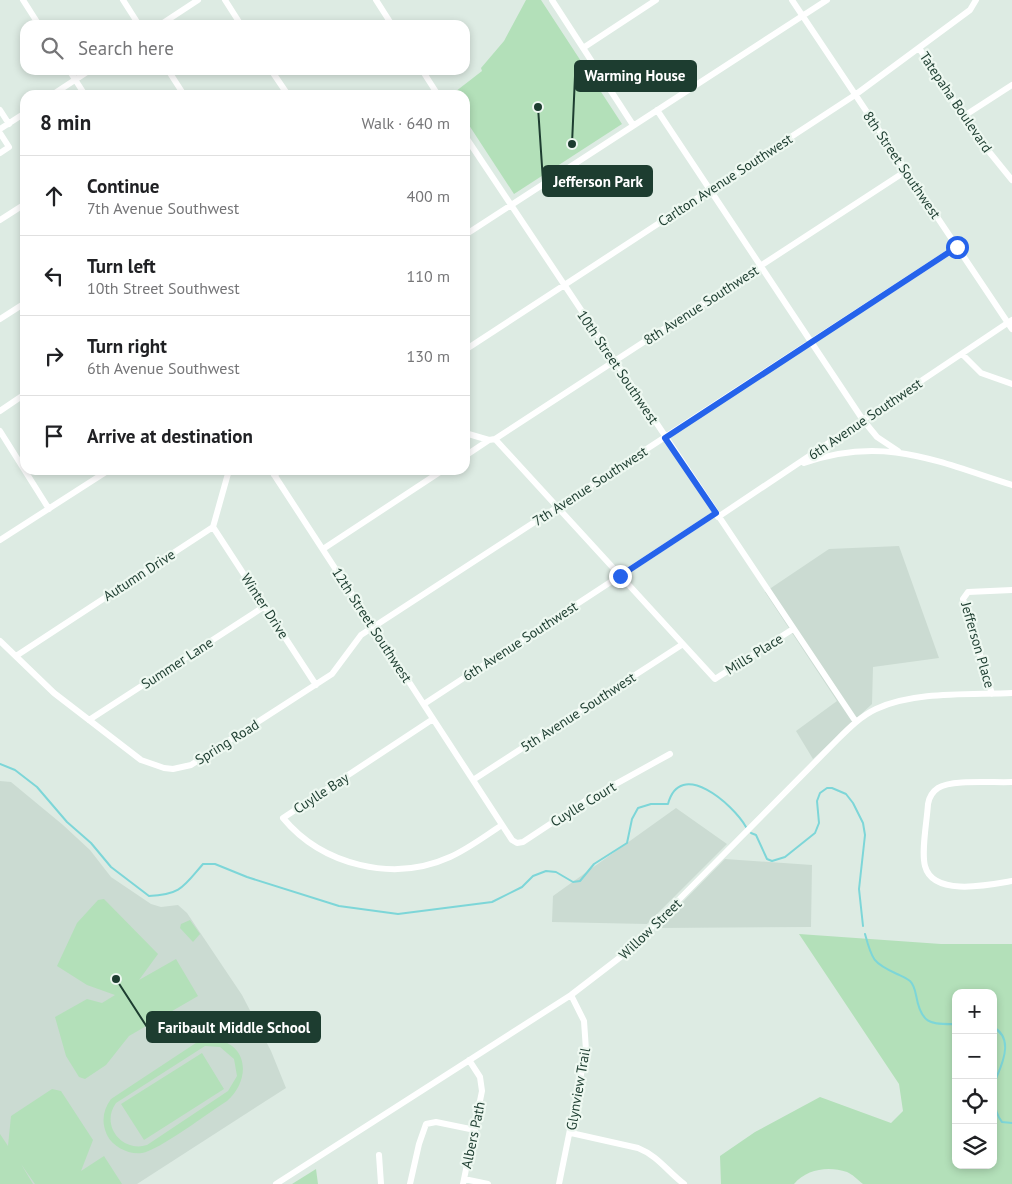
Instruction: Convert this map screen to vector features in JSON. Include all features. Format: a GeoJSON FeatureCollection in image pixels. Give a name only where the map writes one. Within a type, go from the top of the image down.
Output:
{"type":"FeatureCollection","features":[{"type":"Feature","properties":{"kind":"street"},"geometry":{"type":"LineString","coordinates":[[23,0],[36,20]]}},
{"type":"Feature","properties":{"kind":"street"},"geometry":{"type":"LineString","coordinates":[[123,0],[136,20]]}},
{"type":"Feature","properties":{"kind":"street"},"geometry":{"type":"LineString","coordinates":[[168,20],[198,0]]}},
{"type":"Feature","properties":{"kind":"street"},"geometry":{"type":"LineString","coordinates":[[225,0],[239,20]]}},
{"type":"Feature","properties":{"kind":"street"},"geometry":{"type":"LineString","coordinates":[[376,0],[389,20]]}},
{"type":"Feature","properties":{"kind":"street"},"geometry":{"type":"LineString","coordinates":[[552,0],[633,125]]}},
{"type":"Feature","properties":{"kind":"street"},"geometry":{"type":"LineString","coordinates":[[583,48],[656,0]]}},
{"type":"Feature","properties":{"kind":"street","name":"8th Street Southwest"},"geometry":{"type":"LineString","coordinates":[[792,0],[957,247],[1010,322],[1012,329]]}},
{"type":"Feature","properties":{"kind":"street"},"geometry":{"type":"LineString","coordinates":[[470,232],[827,0]]}},
{"type":"Feature","properties":{"kind":"street","name":"Carlton Avenue Southwest"},"geometry":{"type":"LineString","coordinates":[[470,347],[855,95],[970,10],[976,0]]}},
{"type":"Feature","properties":{"kind":"street","name":"Tatepaha Boulevard"},"geometry":{"type":"LineString","coordinates":[[919,48],[997,163],[1012,180]]}},
{"type":"Feature","properties":{"kind":"street"},"geometry":{"type":"LineString","coordinates":[[72,75],[82,90]]}},
{"type":"Feature","properties":{"kind":"street"},"geometry":{"type":"LineString","coordinates":[[60,90],[82,75]]}},
{"type":"Feature","properties":{"kind":"street"},"geometry":{"type":"LineString","coordinates":[[171,75],[181,90]]}},
{"type":"Feature","properties":{"kind":"street"},"geometry":{"type":"LineString","coordinates":[[274,75],[285,90]]}},
{"type":"Feature","properties":{"kind":"street"},"geometry":{"type":"LineString","coordinates":[[425,75],[435,90]]}},
{"type":"Feature","properties":{"kind":"street"},"geometry":{"type":"LineString","coordinates":[[964,116],[1012,85]]}},
{"type":"Feature","properties":{"kind":"street"},"geometry":{"type":"LineString","coordinates":[[0,110],[9,124]]}},
{"type":"Feature","properties":{"kind":"street"},"geometry":{"type":"LineString","coordinates":[[657,110],[862,420],[878,437],[898,451]]}},
{"type":"Feature","properties":{"kind":"street"},"geometry":{"type":"LineString","coordinates":[[0,153],[9,147],[0,131],[20,116]]}},
{"type":"Feature","properties":{"kind":"street","name":"10th Street Southwest"},"geometry":{"type":"LineString","coordinates":[[470,144],[856,722]]}},
{"type":"Feature","properties":{"kind":"street","name":"8th Avenue Southwest"},"geometry":{"type":"LineString","coordinates":[[470,453],[906,171]]}},
{"type":"Feature","properties":{"kind":"street"},"geometry":{"type":"LineString","coordinates":[[0,220],[20,207]]}},
{"type":"Feature","properties":{"kind":"street","name":"7th Avenue Southwest"},"geometry":{"type":"LineString","coordinates":[[373,627],[957,247]]}},
{"type":"Feature","properties":{"kind":"street"},"geometry":{"type":"LineString","coordinates":[[0,319],[20,306]]}},
{"type":"Feature","properties":{"kind":"street","name":"6th Avenue Southwest"},"geometry":{"type":"LineString","coordinates":[[424,704],[620,576],[787,471],[1010,322]]}},
{"type":"Feature","properties":{"kind":"street"},"geometry":{"type":"LineString","coordinates":[[962,354],[967,362],[980,374],[1012,384]]}},
{"type":"Feature","properties":{"kind":"street"},"geometry":{"type":"LineString","coordinates":[[0,410],[20,397]]}},
{"type":"Feature","properties":{"kind":"street"},"geometry":{"type":"LineString","coordinates":[[0,431],[20,463]]}},
{"type":"Feature","properties":{"kind":"street"},"geometry":{"type":"LineString","coordinates":[[470,434],[492,440],[558,507],[683,644]]}},
{"type":"Feature","properties":{"kind":"street"},"geometry":{"type":"LineString","coordinates":[[787,471],[804,462],[841,452],[878,449],[924,457],[1012,485]]}},
{"type":"Feature","properties":{"kind":"street"},"geometry":{"type":"LineString","coordinates":[[28,475],[49,509]]}},
{"type":"Feature","properties":{"kind":"street"},"geometry":{"type":"LineString","coordinates":[[0,540],[101,475]]}},
{"type":"Feature","properties":{"kind":"street"},"geometry":{"type":"LineString","coordinates":[[213,527],[228,475]]}},
{"type":"Feature","properties":{"kind":"street","name":"12th Street Southwest"},"geometry":{"type":"LineString","coordinates":[[274,475],[473,780]]}},
{"type":"Feature","properties":{"kind":"street"},"geometry":{"type":"LineString","coordinates":[[323,549],[436,475]]}},
{"type":"Feature","properties":{"kind":"street","name":"Winter Drive"},"geometry":{"type":"LineString","coordinates":[[213,527],[316,685]]}},
{"type":"Feature","properties":{"kind":"street","name":"Autumn Drive"},"geometry":{"type":"LineString","coordinates":[[16,656],[213,527]]}},
{"type":"Feature","properties":{"kind":"street","name":"Jefferson Place"},"geometry":{"type":"LineString","coordinates":[[992,694],[963,599],[964,595],[968,592],[1012,590]]}},
{"type":"Feature","properties":{"kind":"street","name":"Summer Lane"},"geometry":{"type":"LineString","coordinates":[[89,720],[265,606]]}},
{"type":"Feature","properties":{"kind":"street","name":"Spring Road"},"geometry":{"type":"LineString","coordinates":[[0,641],[54,693],[141,760],[154,766],[173,769],[203,759],[332,674],[342,664],[356,640],[373,627]]}},
{"type":"Feature","properties":{"kind":"street","name":"Mills Place"},"geometry":{"type":"LineString","coordinates":[[683,644],[715,679],[793,629]]}},
{"type":"Feature","properties":{"kind":"street","name":"5th Avenue Southwest"},"geometry":{"type":"LineString","coordinates":[[473,780],[683,644]]}},
{"type":"Feature","properties":{"kind":"street","name":"Willow Street"},"geometry":{"type":"LineString","coordinates":[[276,1184],[572,995],[627,952],[856,722],[874,710],[901,701],[1012,693]]}},
{"type":"Feature","properties":{"kind":"street","name":"Cuylle Bay"},"geometry":{"type":"LineString","coordinates":[[434,719],[283,818],[303,839],[327,854],[340,860],[388,869],[419,867],[450,857],[502,825]]}},
{"type":"Feature","properties":{"kind":"street","name":"Cuylle Court"},"geometry":{"type":"LineString","coordinates":[[502,825],[512,840],[517,843],[522,842],[586,801],[670,754]]}},
{"type":"Feature","properties":{"kind":"street"},"geometry":{"type":"LineString","coordinates":[[473,780],[502,825]]}},
{"type":"Feature","properties":{"kind":"street"},"geometry":{"type":"LineString","coordinates":[[1012,782],[950,784],[937,788],[929,798],[924,857],[928,873],[938,882],[950,886],[1012,881]]}},
{"type":"Feature","properties":{"kind":"street","name":"Glynview Trail"},"geometry":{"type":"LineString","coordinates":[[559,1184],[571,1133],[586,1050],[584,1021],[572,995]]}},
{"type":"Feature","properties":{"kind":"street","name":"Albers Path"},"geometry":{"type":"LineString","coordinates":[[463,1182],[475,1130],[482,1084],[469,1060]]}},
{"type":"Feature","properties":{"kind":"street"},"geometry":{"type":"LineString","coordinates":[[410,1184],[422,1132],[426,1124],[436,1122],[475,1130]]}},
{"type":"Feature","properties":{"kind":"street"},"geometry":{"type":"LineString","coordinates":[[571,1133],[648,1152],[684,1184]]}},
{"type":"Feature","properties":{"kind":"street"},"geometry":{"type":"LineString","coordinates":[[379,1155],[380,1184]]}},
{"type":"Feature","properties":{"kind":"street"},"geometry":{"type":"LineString","coordinates":[[463,1182],[488,1184]]}},
{"type":"Feature","properties":{"kind":"shaded area"},"geometry":{"type":"Polygon","coordinates":[[[899,546],[939,658],[873,667],[872,704],[813,759],[796,731],[837,701],[765,592],[829,549],[899,546]]]}},
{"type":"Feature","properties":{"kind":"shaded area"},"geometry":{"type":"Polygon","coordinates":[[[0,781],[11,782],[63,825],[90,850],[111,877],[151,904],[161,907],[178,905],[187,913],[242,995],[271,1051],[286,1088],[137,1184],[0,1184],[0,781]]]}},
{"type":"Feature","properties":{"kind":"shaded area"},"geometry":{"type":"Polygon","coordinates":[[[676,808],[727,844],[647,924],[552,922],[553,896],[676,808]]]}},
{"type":"Feature","properties":{"kind":"shaded area"},"geometry":{"type":"Polygon","coordinates":[[[725,859],[812,865],[811,927],[657,928],[725,859]]]}},
{"type":"Feature","properties":{"kind":"green space"},"geometry":{"type":"Polygon","coordinates":[[[526,0],[541,0],[622,124],[514,194],[470,127],[470,90],[457,90],[482,71],[481,68],[504,41],[526,0]]]}},
{"type":"Feature","properties":{"kind":"green space"},"geometry":{"type":"Polygon","coordinates":[[[104,899],[158,954],[139,980],[176,959],[198,996],[129,1036],[106,1065],[85,1079],[79,1077],[66,1056],[55,1017],[87,999],[102,1003],[115,995],[87,985],[57,966],[77,923],[98,900],[104,899]]]}},
{"type":"Feature","properties":{"kind":"green space"},"geometry":{"type":"Polygon","coordinates":[[[190,920],[200,934],[193,942],[180,928],[181,924],[190,920]]]}},
{"type":"Feature","properties":{"kind":"green space"},"geometry":{"type":"Polygon","coordinates":[[[799,934],[941,944],[1012,944],[1012,1184],[863,1184],[847,1172],[825,1169],[811,1172],[794,1184],[721,1184],[720,1156],[755,1132],[820,1097],[891,1123],[903,1111],[899,1084],[799,934]]]}},
{"type":"Feature","properties":{"kind":"green space"},"geometry":{"type":"Polygon","coordinates":[[[211,1033],[213,1039],[234,1047],[240,1055],[243,1073],[235,1092],[227,1101],[150,1151],[132,1153],[117,1146],[107,1135],[104,1116],[106,1107],[111,1099],[211,1033]],[[205,1046],[116,1103],[112,1111],[111,1120],[112,1128],[116,1135],[129,1145],[147,1145],[228,1091],[237,1076],[234,1059],[220,1047],[205,1046]]]}},
{"type":"Feature","properties":{"kind":"green space"},"geometry":{"type":"Polygon","coordinates":[[[202,1053],[224,1089],[144,1140],[121,1104],[202,1053]]]}},
{"type":"Feature","properties":{"kind":"green space"},"geometry":{"type":"Polygon","coordinates":[[[52,1089],[61,1091],[93,1140],[81,1171],[104,1156],[122,1184],[35,1184],[21,1164],[33,1184],[0,1184],[0,1134],[8,1146],[11,1116],[52,1089]]]}},
{"type":"Feature","properties":{"kind":"green space"},"geometry":{"type":"Polygon","coordinates":[[[316,1169],[318,1184],[292,1184],[316,1169]]]}},
{"type":"Feature","properties":{"kind":"waterway"},"geometry":{"type":"LineString","coordinates":[[0,764],[15,770],[37,787],[67,822],[91,843],[111,867],[149,896],[168,894],[175,891],[186,884],[203,864],[215,864],[247,877],[339,906],[398,914],[492,902],[522,887],[533,876],[546,871],[556,872],[573,882],[580,881],[594,864],[627,843],[632,819],[638,808],[651,804],[668,804],[674,791],[683,785],[695,785],[719,797],[746,827]]}},
{"type":"Feature","properties":{"kind":"waterway"},"geometry":{"type":"LineString","coordinates":[[751,833],[756,835],[767,859],[772,861],[785,857],[815,833],[819,823],[817,801],[820,793],[827,788],[832,788],[846,794],[863,823],[865,835],[859,889],[863,926]]}},
{"type":"Feature","properties":{"kind":"waterway"},"geometry":{"type":"LineString","coordinates":[[865,934],[875,960],[883,967],[911,983],[915,989],[918,1004],[924,1017],[933,1023],[952,1024]]}},
{"type":"Feature","properties":{"kind":"waterway"},"geometry":{"type":"LineString","coordinates":[[997,1030],[1003,1036],[1005,1048],[995,1081],[995,1106],[1002,1122],[1012,1123]]}},
{"type":"Feature","properties":{"kind":"place","name":"Jefferson Park"},"geometry":{"type":"Point","coordinates":[538,107]}},
{"type":"Feature","properties":{"kind":"place","name":"Warming House"},"geometry":{"type":"Point","coordinates":[572,144]}},
{"type":"Feature","properties":{"kind":"place","name":"Faribault Middle School"},"geometry":{"type":"Point","coordinates":[116,979]}},
{"type":"Feature","properties":{"kind":"route"},"geometry":{"type":"LineString","coordinates":[[620,576],[716,513],[665,438],[957,247]]}}]}
